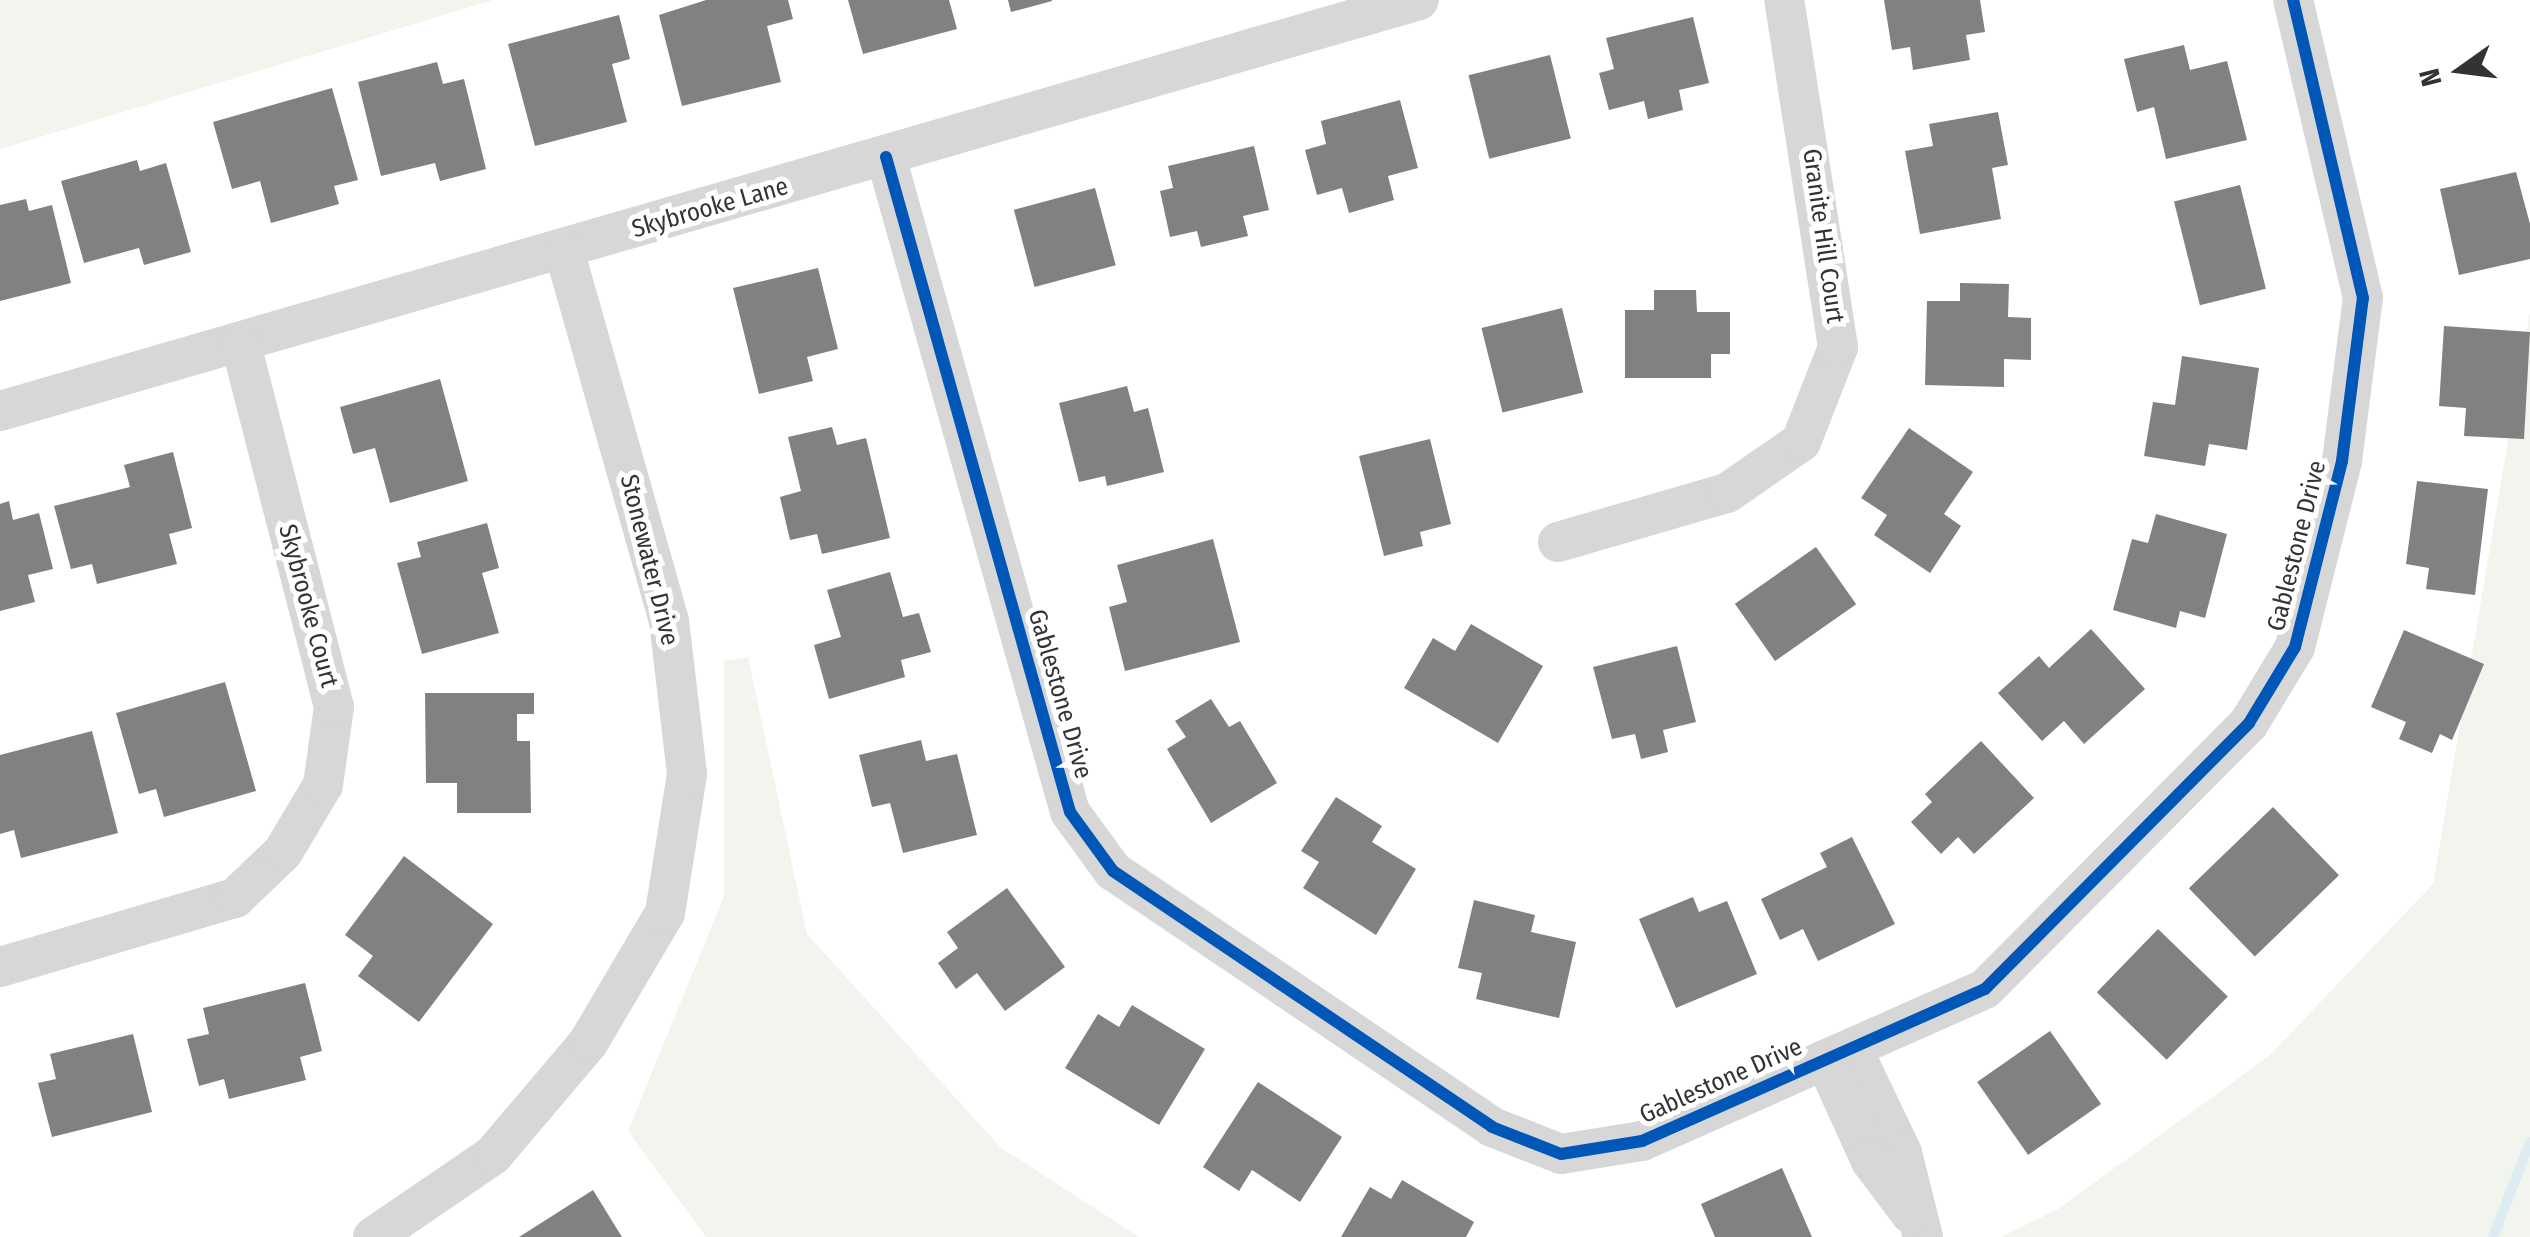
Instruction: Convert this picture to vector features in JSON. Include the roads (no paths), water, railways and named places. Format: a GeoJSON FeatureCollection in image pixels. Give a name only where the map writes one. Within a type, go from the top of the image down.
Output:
{"type":"FeatureCollection","features":[{"type":"Feature","properties":{"kind":"street","name":"Skybrooke Lane"},"geometry":{"type":"LineString","coordinates":[[0,411],[1419,0]]}},
{"type":"Feature","properties":{"kind":"street","name":"Granite Hill Court"},"geometry":{"type":"LineString","coordinates":[[1558,542],[1726,492],[1801,442],[1838,347],[1784,0]]}},
{"type":"Feature","properties":{"kind":"street","name":"Gablestone Drive"},"geometry":{"type":"LineString","coordinates":[[886,157],[1070,812],[1113,872],[1492,1127],[1561,1154],[1642,1142],[1984,989],[2249,723],[2294,647],[2342,462],[2362,298],[2293,0]]}},
{"type":"Feature","properties":{"kind":"street","name":"Stonewater Drive"},"geometry":{"type":"LineString","coordinates":[[381,1235],[493,1155],[588,1043],[665,912],[687,774],[669,621],[564,250]]}},
{"type":"Feature","properties":{"kind":"street","name":"Skybrooke Court"},"geometry":{"type":"LineString","coordinates":[[0,967],[235,898],[283,852],[323,785],[334,707],[240,342]]}},
{"type":"Feature","properties":{"kind":"street"},"geometry":{"type":"LineString","coordinates":[[1839,1054],[1902,1154],[1920,1229]]}},
{"type":"Feature","properties":{"kind":"waterway"},"geometry":{"type":"LineString","coordinates":[[2493,1237],[2530,1142]]}}]}
